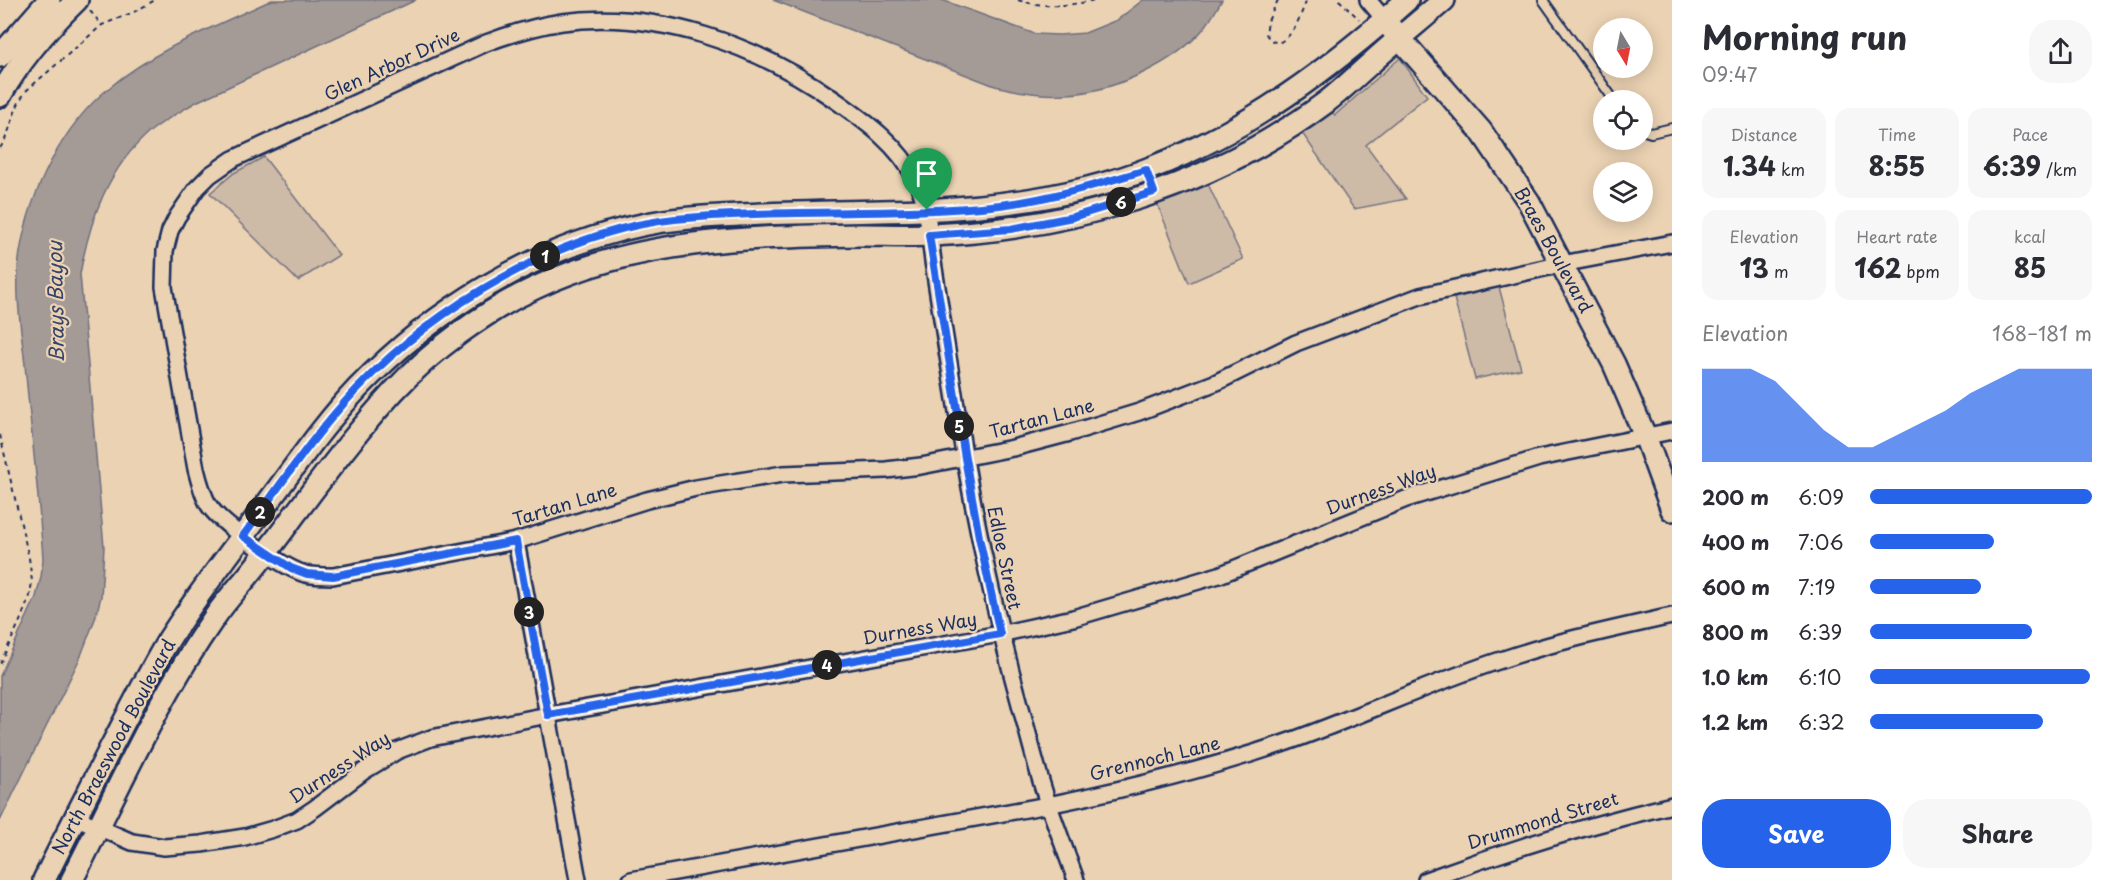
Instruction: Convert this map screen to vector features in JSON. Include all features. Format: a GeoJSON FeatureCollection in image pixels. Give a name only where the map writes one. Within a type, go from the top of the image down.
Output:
{"type":"FeatureCollection","features":[{"type":"Feature","properties":{"kind":"main road","name":"North Braeswood Boulevard"},"geometry":{"type":"LineString","coordinates":[[44,880],[138,695],[170,638],[243,536],[328,422],[387,360],[417,334],[460,303],[542,257],[638,225],[674,219],[758,214],[927,210],[1012,202],[1057,194],[1146,170],[1194,150],[1248,121],[1294,91],[1407,0]]}},
{"type":"Feature","properties":{"kind":"main road","name":"North Braeswood Boulevard"},"geometry":{"type":"LineString","coordinates":[[72,880],[162,701],[215,616],[267,553],[340,454],[396,388],[448,342],[481,320],[537,287],[617,257],[672,245],[737,239],[929,235],[1011,229],[1073,217],[1154,192],[1192,178],[1237,157],[1283,131],[1326,102],[1444,0]]}},
{"type":"Feature","properties":{"kind":"main road"},"geometry":{"type":"LineString","coordinates":[[0,56],[61,3]]}},
{"type":"Feature","properties":{"kind":"main road"},"geometry":{"type":"LineString","coordinates":[[0,96],[61,3]]}},
{"type":"Feature","properties":{"kind":"main road","name":"Braes Boulevard"},"geometry":{"type":"LineString","coordinates":[[1384,19],[1481,131],[1529,202],[1614,364],[1645,436],[1672,510]]}},
{"type":"Feature","properties":{"kind":"main road"},"geometry":{"type":"LineString","coordinates":[[1146,170],[1154,192]]}},
{"type":"Feature","properties":{"kind":"main road"},"geometry":{"type":"LineString","coordinates":[[525,266],[537,287]]}},
{"type":"Feature","properties":{"kind":"street"},"geometry":{"type":"LineString","coordinates":[[1368,0],[1384,19]]}},
{"type":"Feature","properties":{"kind":"street","name":"Glen Arbor Drive"},"geometry":{"type":"LineString","coordinates":[[267,553],[219,516],[209,505],[201,488],[164,287],[165,251],[170,231],[191,195],[210,175],[249,152],[504,36],[561,22],[622,21],[658,25],[707,36],[768,59],[797,75],[857,116],[886,140],[915,179],[927,210],[929,235]]}},
{"type":"Feature","properties":{"kind":"street","name":"Edloe Street"},"geometry":{"type":"LineString","coordinates":[[929,235],[979,537],[1000,634],[1048,805],[1076,880]]}},
{"type":"Feature","properties":{"kind":"street","name":"Tartan Lane"},"geometry":{"type":"LineString","coordinates":[[267,553],[291,568],[307,574],[333,576],[516,541],[647,500],[696,488],[783,474],[886,470],[921,466],[1013,448],[1070,434],[1140,412],[1217,382],[1296,343],[1420,296],[1562,264],[1672,243]]}},
{"type":"Feature","properties":{"kind":"street","name":"Durness Way"},"geometry":{"type":"LineString","coordinates":[[75,817],[132,842],[164,847],[245,837],[273,830],[297,820],[364,771],[397,751],[431,738],[1000,634],[1073,618],[1219,575],[1406,499],[1539,458],[1672,431]]}},
{"type":"Feature","properties":{"kind":"street"},"geometry":{"type":"LineString","coordinates":[[516,541],[578,880]]}},
{"type":"Feature","properties":{"kind":"street","name":"Grennoch Lane"},"geometry":{"type":"LineString","coordinates":[[631,880],[1114,792],[1293,740],[1500,660],[1565,640],[1672,616]]}},
{"type":"Feature","properties":{"kind":"street","name":"Drummond Street"},"geometry":{"type":"LineString","coordinates":[[1426,880],[1501,852],[1672,805]]}},
{"type":"Feature","properties":{"kind":"lane"},"geometry":{"type":"LineString","coordinates":[[1543,0],[1607,90]]}},
{"type":"Feature","properties":{"kind":"lane"},"geometry":{"type":"LineString","coordinates":[[1653,133],[1672,128]]}},
{"type":"Feature","properties":{"kind":"path"},"geometry":{"type":"LineString","coordinates":[[0,148],[8,138],[18,100],[27,90],[102,25],[134,12],[155,0]]}},
{"type":"Feature","properties":{"kind":"path"},"geometry":{"type":"LineString","coordinates":[[1018,0],[1054,6],[1068,6],[1095,0]]}},
{"type":"Feature","properties":{"kind":"path"},"geometry":{"type":"LineString","coordinates":[[1277,0],[1268,21],[1266,34],[1270,40],[1278,43],[1286,39],[1295,27],[1306,0]]}},
{"type":"Feature","properties":{"kind":"path"},"geometry":{"type":"LineString","coordinates":[[1339,0],[1361,21]]}},
{"type":"Feature","properties":{"kind":"path"},"geometry":{"type":"LineString","coordinates":[[0,435],[29,558],[32,581],[30,596],[0,664]]}},
{"type":"Feature","properties":{"kind":"shaded area"},"geometry":{"type":"Polygon","coordinates":[[[1400,58],[1427,96],[1366,145],[1406,199],[1354,209],[1300,130],[1330,111],[1335,115],[1400,58]]]}},
{"type":"Feature","properties":{"kind":"shaded area"},"geometry":{"type":"Polygon","coordinates":[[[264,157],[339,255],[298,281],[210,193],[234,173],[264,157]]]}},
{"type":"Feature","properties":{"kind":"shaded area"},"geometry":{"type":"Polygon","coordinates":[[[1208,184],[1243,259],[1189,283],[1157,203],[1208,184]]]}},
{"type":"Feature","properties":{"kind":"shaded area"},"geometry":{"type":"Polygon","coordinates":[[[1499,287],[1521,369],[1475,379],[1454,298],[1499,287]]]}},
{"type":"Feature","properties":{"kind":"water","name":"Brays Bayou"},"geometry":{"type":"Polygon","coordinates":[[[272,0],[416,0],[196,102],[168,119],[152,130],[124,160],[103,195],[89,234],[80,274],[104,547],[101,597],[80,658],[0,821],[0,676],[36,597],[43,559],[18,294],[20,252],[32,206],[40,184],[63,141],[92,103],[109,88],[167,49],[272,0]]]}},
{"type":"Feature","properties":{"kind":"water"},"geometry":{"type":"Polygon","coordinates":[[[773,0],[942,0],[1035,34],[1059,35],[1085,33],[1117,20],[1143,0],[1222,0],[1205,27],[1193,40],[1161,63],[1104,88],[1085,92],[1049,94],[995,86],[773,0]]]}},
{"type":"Feature","properties":{"kind":"route"},"geometry":{"type":"LineString","coordinates":[[1146,170],[1154,192],[1073,217],[1011,229],[929,235],[979,537],[1000,634],[548,715],[516,541],[333,576],[307,574],[291,568],[243,536],[328,422],[387,360],[417,334],[460,303],[542,257],[638,225],[674,219],[758,214],[927,210],[1001,204],[1057,194],[1146,170]]}}]}
